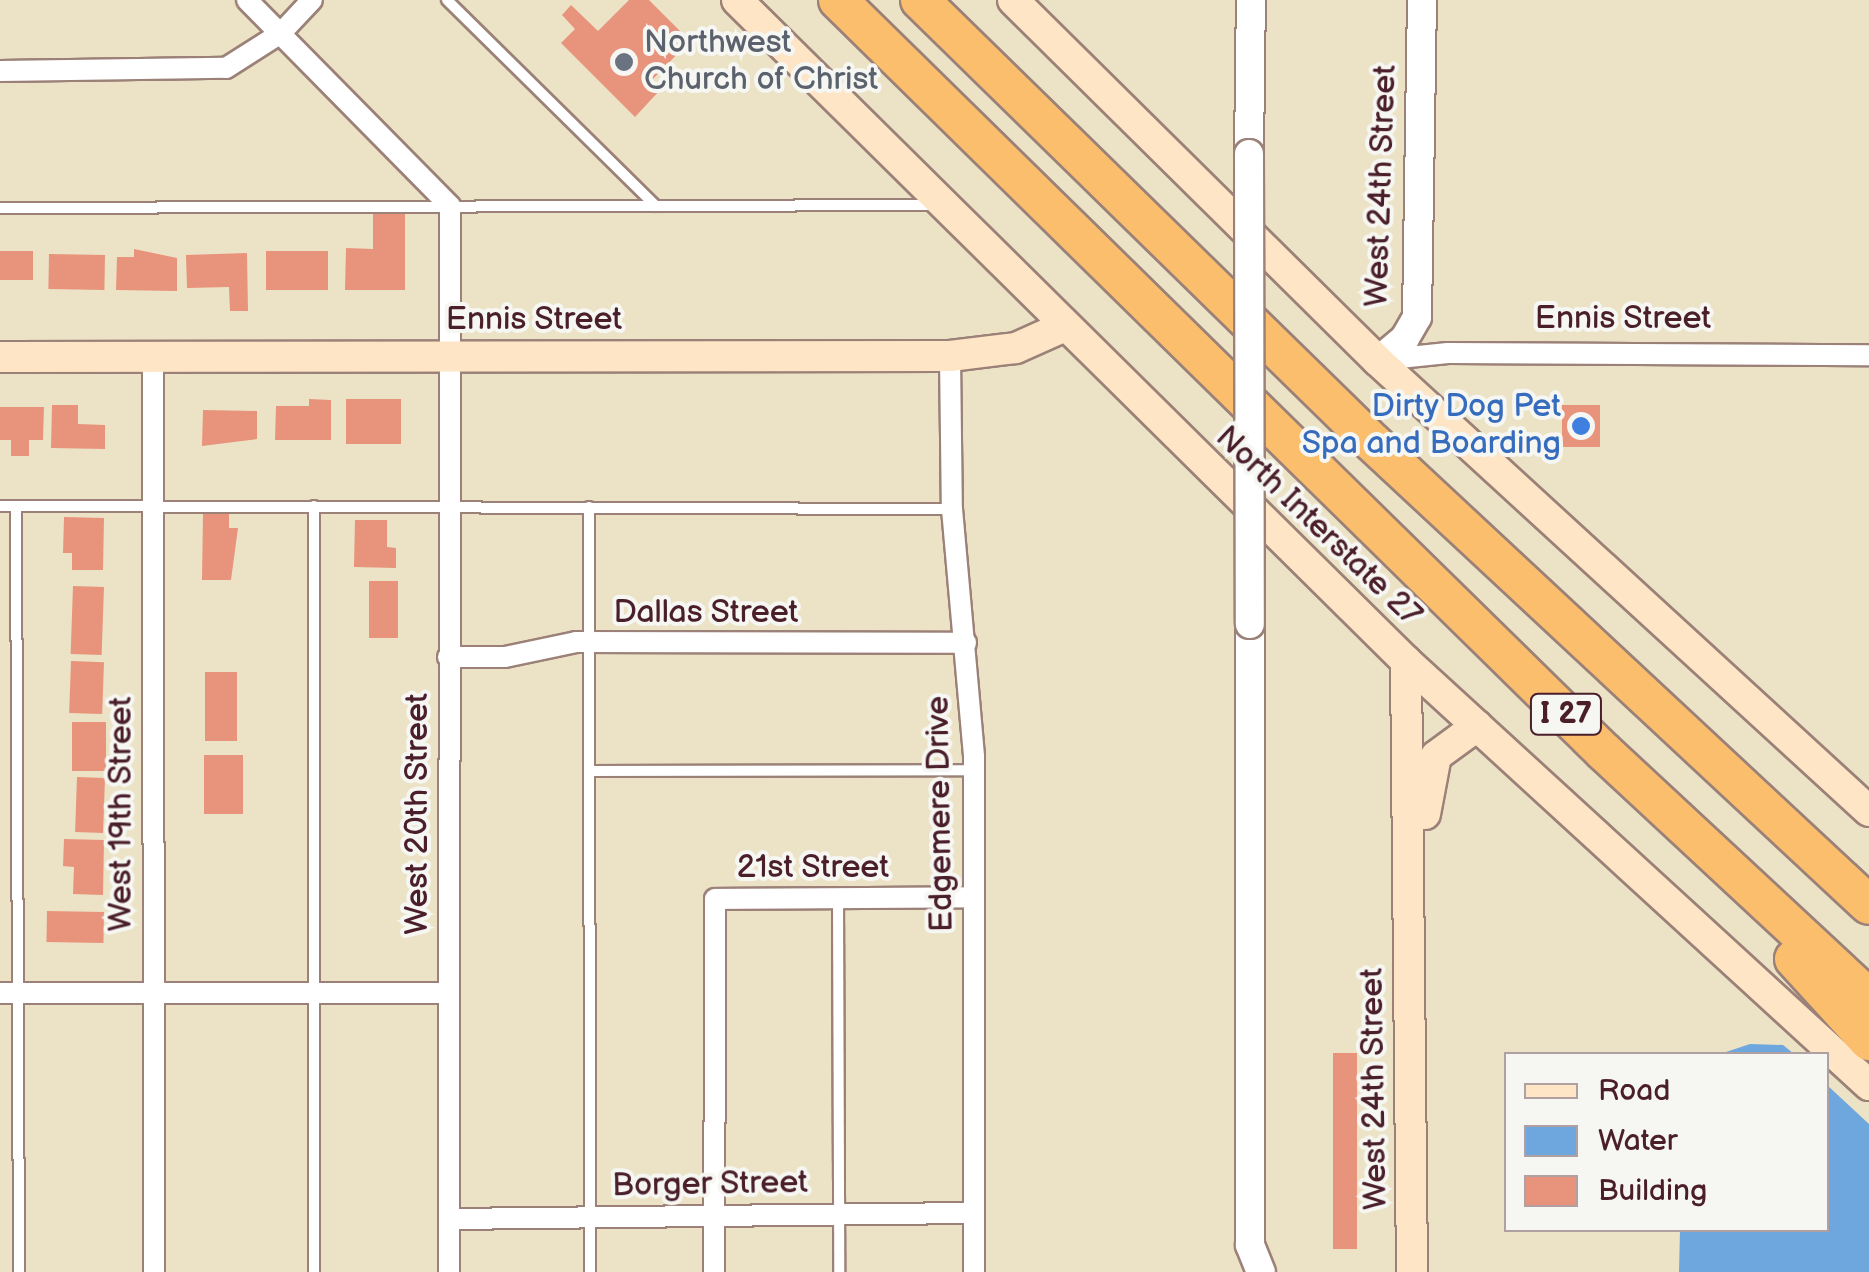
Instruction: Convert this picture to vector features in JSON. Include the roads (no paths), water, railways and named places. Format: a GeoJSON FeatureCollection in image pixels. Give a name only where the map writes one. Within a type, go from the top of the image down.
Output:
{"type":"FeatureCollection","features":[{"type":"Feature","properties":{"kind":"highway","name":"I 27"},"geometry":{"type":"LineString","coordinates":[[838,0],[1604,751],[1869,998]]}},
{"type":"Feature","properties":{"kind":"highway","name":"I 27"},"geometry":{"type":"LineString","coordinates":[[920,0],[1372,442],[1869,903]]}},
{"type":"Feature","properties":{"kind":"highway"},"geometry":{"type":"LineString","coordinates":[[1604,751],[1869,1040]]}},
{"type":"Feature","properties":{"kind":"main road","name":"North Interstate 27"},"geometry":{"type":"LineString","coordinates":[[737,0],[1063,328],[1406,661],[1869,1086]]}},
{"type":"Feature","properties":{"kind":"main road"},"geometry":{"type":"LineString","coordinates":[[1013,0],[1378,360],[1869,810]]}},
{"type":"Feature","properties":{"kind":"main road","name":"Ennis Street"},"geometry":{"type":"LineString","coordinates":[[0,357],[950,356],[1016,348],[1063,328]]}},
{"type":"Feature","properties":{"kind":"main road","name":"West 24th Street"},"geometry":{"type":"LineString","coordinates":[[1406,661],[1412,1272]]}},
{"type":"Feature","properties":{"kind":"main road","name":"West 24th Street"},"geometry":{"type":"LineString","coordinates":[[1408,905],[1431,766],[1444,746],[1477,726]]}},
{"type":"Feature","properties":{"kind":"street"},"geometry":{"type":"LineString","coordinates":[[247,0],[450,206]]}},
{"type":"Feature","properties":{"kind":"street"},"geometry":{"type":"LineString","coordinates":[[0,71],[226,68],[281,33],[312,0]]}},
{"type":"Feature","properties":{"kind":"street"},"geometry":{"type":"LineString","coordinates":[[1251,0],[1250,1245],[1260,1272]]}},
{"type":"Feature","properties":{"kind":"street","name":"West 24th Street"},"geometry":{"type":"LineString","coordinates":[[1378,360],[1404,338],[1417,317],[1422,0]]}},
{"type":"Feature","properties":{"kind":"street","name":"West 20th Street"},"geometry":{"type":"LineString","coordinates":[[449,1272],[450,206]]}},
{"type":"Feature","properties":{"kind":"street","name":"Ennis Street"},"geometry":{"type":"LineString","coordinates":[[1378,360],[1448,354],[1869,355]]}},
{"type":"Feature","properties":{"kind":"street","name":"West 19th Street"},"geometry":{"type":"LineString","coordinates":[[153,356],[154,1272]]}},
{"type":"Feature","properties":{"kind":"street","name":"Edgemere Drive"},"geometry":{"type":"LineString","coordinates":[[950,356],[952,509],[974,770],[974,1272]]}},
{"type":"Feature","properties":{"kind":"street","name":"Dallas Street"},"geometry":{"type":"LineString","coordinates":[[448,657],[505,657],[590,642],[966,643]]}},
{"type":"Feature","properties":{"kind":"street","name":"21st Street"},"geometry":{"type":"LineString","coordinates":[[714,1214],[715,899],[972,897]]}},
{"type":"Feature","properties":{"kind":"street"},"geometry":{"type":"LineString","coordinates":[[9,993],[448,993]]}},
{"type":"Feature","properties":{"kind":"street","name":"Borger Street"},"geometry":{"type":"LineString","coordinates":[[449,1219],[972,1213]]}},
{"type":"Feature","properties":{"kind":"street"},"geometry":{"type":"LineString","coordinates":[[714,1214],[714,1272]]}},
{"type":"Feature","properties":{"kind":"lane"},"geometry":{"type":"LineString","coordinates":[[447,0],[656,206]]}},
{"type":"Feature","properties":{"kind":"lane"},"geometry":{"type":"LineString","coordinates":[[0,208],[940,205]]}},
{"type":"Feature","properties":{"kind":"lane"},"geometry":{"type":"LineString","coordinates":[[0,506],[952,509]]}},
{"type":"Feature","properties":{"kind":"lane"},"geometry":{"type":"LineString","coordinates":[[16,506],[9,993],[19,1272]]}},
{"type":"Feature","properties":{"kind":"lane"},"geometry":{"type":"LineString","coordinates":[[314,506],[314,1272]]}},
{"type":"Feature","properties":{"kind":"lane"},"geometry":{"type":"LineString","coordinates":[[590,507],[590,1272]]}},
{"type":"Feature","properties":{"kind":"lane"},"geometry":{"type":"LineString","coordinates":[[590,771],[974,770]]}},
{"type":"Feature","properties":{"kind":"lane"},"geometry":{"type":"LineString","coordinates":[[838,898],[839,1272]]}},
{"type":"Feature","properties":{"kind":"water"},"geometry":{"type":"Polygon","coordinates":[[[1750,1044],[1783,1045],[1792,1052],[1726,1052],[1750,1044]]]}},
{"type":"Feature","properties":{"kind":"water"},"geometry":{"type":"Polygon","coordinates":[[[1829,1087],[1869,1124],[1869,1272],[1679,1272],[1680,1232],[1829,1232],[1829,1087]]]}},
{"type":"Feature","properties":{"kind":"place","name":"Northwest Church of Christ"},"geometry":{"type":"Point","coordinates":[624,62]}},
{"type":"Feature","properties":{"kind":"place","name":"Dirty Dog Pet Spa and Boarding"},"geometry":{"type":"Point","coordinates":[1581,426]}}]}
